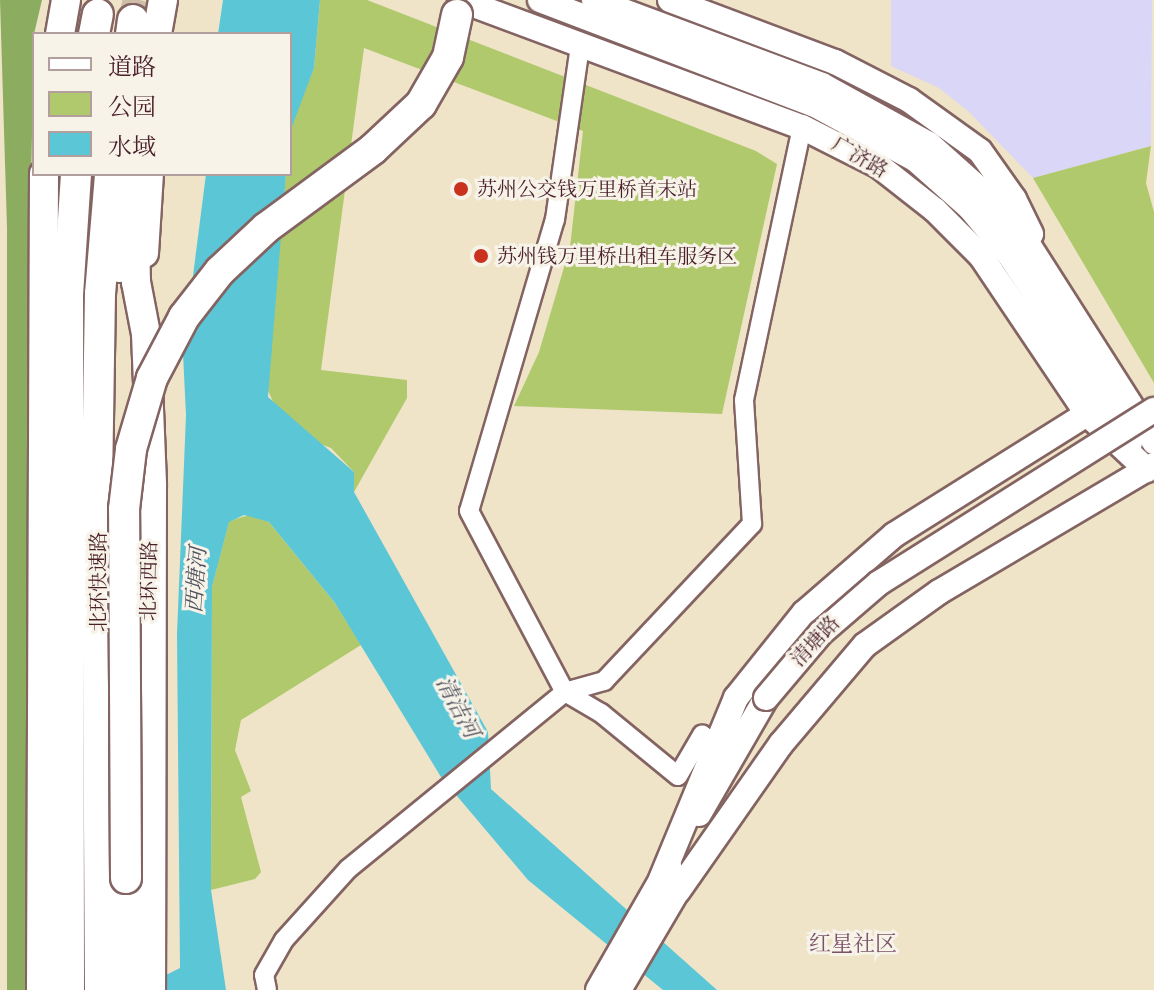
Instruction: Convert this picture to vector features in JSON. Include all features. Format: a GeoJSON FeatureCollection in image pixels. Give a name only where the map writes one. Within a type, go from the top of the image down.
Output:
{"type":"FeatureCollection","features":[{"type":"Feature","properties":{"kind":"highway"},"geometry":{"type":"LineString","coordinates":[[126,978],[124,509],[131,449],[149,386],[179,324],[220,271],[421,104],[448,57],[459,0]]}},
{"type":"Feature","properties":{"kind":"highway","name":"北环快速路"},"geometry":{"type":"LineString","coordinates":[[55,981],[67,309],[76,176]]}},
{"type":"Feature","properties":{"kind":"highway","name":"北环快速路"},"geometry":{"type":"LineString","coordinates":[[110,176],[100,294],[98,580],[126,978]]}},
{"type":"Feature","properties":{"kind":"highway"},"geometry":{"type":"LineString","coordinates":[[98,580],[112,444],[117,293],[132,176]]}},
{"type":"Feature","properties":{"kind":"main road"},"geometry":{"type":"LineString","coordinates":[[60,32],[66,0]]}},
{"type":"Feature","properties":{"kind":"main road"},"geometry":{"type":"LineString","coordinates":[[140,29],[163,0]]}},
{"type":"Feature","properties":{"kind":"main road"},"geometry":{"type":"LineString","coordinates":[[170,32],[176,0]]}},
{"type":"Feature","properties":{"kind":"main road","name":"广济路"},"geometry":{"type":"LineString","coordinates":[[459,0],[802,127],[879,166],[960,234],[1105,403],[1154,442]]}},
{"type":"Feature","properties":{"kind":"main road"},"geometry":{"type":"LineString","coordinates":[[540,0],[598,9]]}},
{"type":"Feature","properties":{"kind":"main road","name":"广济路"},"geometry":{"type":"LineString","coordinates":[[670,0],[871,79],[967,140],[1014,199],[1105,403]]}},
{"type":"Feature","properties":{"kind":"main road","name":"广济路"},"geometry":{"type":"LineString","coordinates":[[598,9],[822,85],[897,122],[985,194],[1048,273]]}},
{"type":"Feature","properties":{"kind":"main road","name":"广济路"},"geometry":{"type":"LineString","coordinates":[[598,9],[813,104],[916,160],[992,232],[1152,472]]}},
{"type":"Feature","properties":{"kind":"main road"},"geometry":{"type":"LineString","coordinates":[[44,176],[55,981]]}},
{"type":"Feature","properties":{"kind":"main road","name":"北环西路"},"geometry":{"type":"LineString","coordinates":[[126,978],[152,486],[146,334],[134,253],[140,176]]}},
{"type":"Feature","properties":{"kind":"main road"},"geometry":{"type":"LineString","coordinates":[[146,334],[144,240],[149,176]]}},
{"type":"Feature","properties":{"kind":"main road"},"geometry":{"type":"LineString","coordinates":[[670,885],[713,742],[754,671],[838,581],[894,535],[1105,403]]}},
{"type":"Feature","properties":{"kind":"main road","name":"清塘路"},"geometry":{"type":"LineString","coordinates":[[598,990],[626,978],[647,925],[771,702],[821,633],[879,583],[1154,410]]}},
{"type":"Feature","properties":{"kind":"main road","name":"清塘路"},"geometry":{"type":"LineString","coordinates":[[771,702],[875,604],[1154,428]]}},
{"type":"Feature","properties":{"kind":"main road"},"geometry":{"type":"LineString","coordinates":[[670,885],[781,744],[865,645],[939,592],[1152,472]]}},
{"type":"Feature","properties":{"kind":"street"},"geometry":{"type":"LineString","coordinates":[[580,46],[555,219],[469,511],[565,692],[601,713],[678,776],[702,735],[713,742]]}},
{"type":"Feature","properties":{"kind":"street"},"geometry":{"type":"LineString","coordinates":[[267,990],[264,975],[284,940],[348,869],[565,692],[604,681],[752,524],[744,400],[802,127]]}},
{"type":"Feature","properties":{"kind":"shaded area"},"geometry":{"type":"Polygon","coordinates":[[[891,0],[1152,0],[1151,146],[1033,178],[969,112],[939,88],[891,66],[891,0]]]}},
{"type":"Feature","properties":{"kind":"green space"},"geometry":{"type":"Polygon","coordinates":[[[0,0],[42,0],[32,32],[29,990],[7,990],[7,228],[0,0]]]}},
{"type":"Feature","properties":{"kind":"green space"},"geometry":{"type":"Polygon","coordinates":[[[320,0],[367,0],[756,151],[777,164],[722,414],[514,406],[539,352],[570,247],[583,131],[364,48],[321,370],[407,380],[407,398],[354,492],[354,472],[331,448],[315,442],[276,409],[267,388],[286,176],[292,176],[292,122],[314,68],[320,0]]]}},
{"type":"Feature","properties":{"kind":"green space"},"geometry":{"type":"Polygon","coordinates":[[[1151,146],[1146,183],[1154,212],[1154,383],[1033,178],[1151,146]]]}},
{"type":"Feature","properties":{"kind":"green space"},"geometry":{"type":"Polygon","coordinates":[[[249,515],[269,522],[335,603],[361,645],[241,720],[235,750],[251,791],[241,797],[261,872],[255,879],[211,890],[212,587],[229,521],[249,515]]]}},
{"type":"Feature","properties":{"kind":"water"},"geometry":{"type":"Polygon","coordinates":[[[223,0],[320,0],[314,68],[292,127],[292,32],[218,32],[223,0]]]}},
{"type":"Feature","properties":{"kind":"water"},"geometry":{"type":"Polygon","coordinates":[[[206,176],[286,176],[268,397],[354,472],[354,492],[488,732],[491,789],[717,990],[663,990],[528,880],[441,777],[335,603],[269,522],[244,515],[229,522],[212,587],[211,890],[226,990],[136,990],[180,968],[177,634],[186,415],[183,354],[206,176]]]}},
{"type":"Feature","properties":{"kind":"tunnel"},"geometry":{"type":"LineString","coordinates":[[133,20],[138,0]]}},
{"type":"Feature","properties":{"kind":"place","name":"苏州公交钱万里桥首末站"},"geometry":{"type":"Point","coordinates":[461,189]}},
{"type":"Feature","properties":{"kind":"place","name":"苏州钱万里桥出租车服务区"},"geometry":{"type":"Point","coordinates":[481,256]}},
{"type":"Feature","properties":{"kind":"district","name":"红星社区"},"geometry":{"type":"Point","coordinates":[853,944]}},
{"type":"Feature","properties":{"kind":"water label","name":"西塘河"},"geometry":{"type":"Point","coordinates":[196,580]}},
{"type":"Feature","properties":{"kind":"water label","name":"清洁河"},"geometry":{"type":"Point","coordinates":[458,707]}}]}
